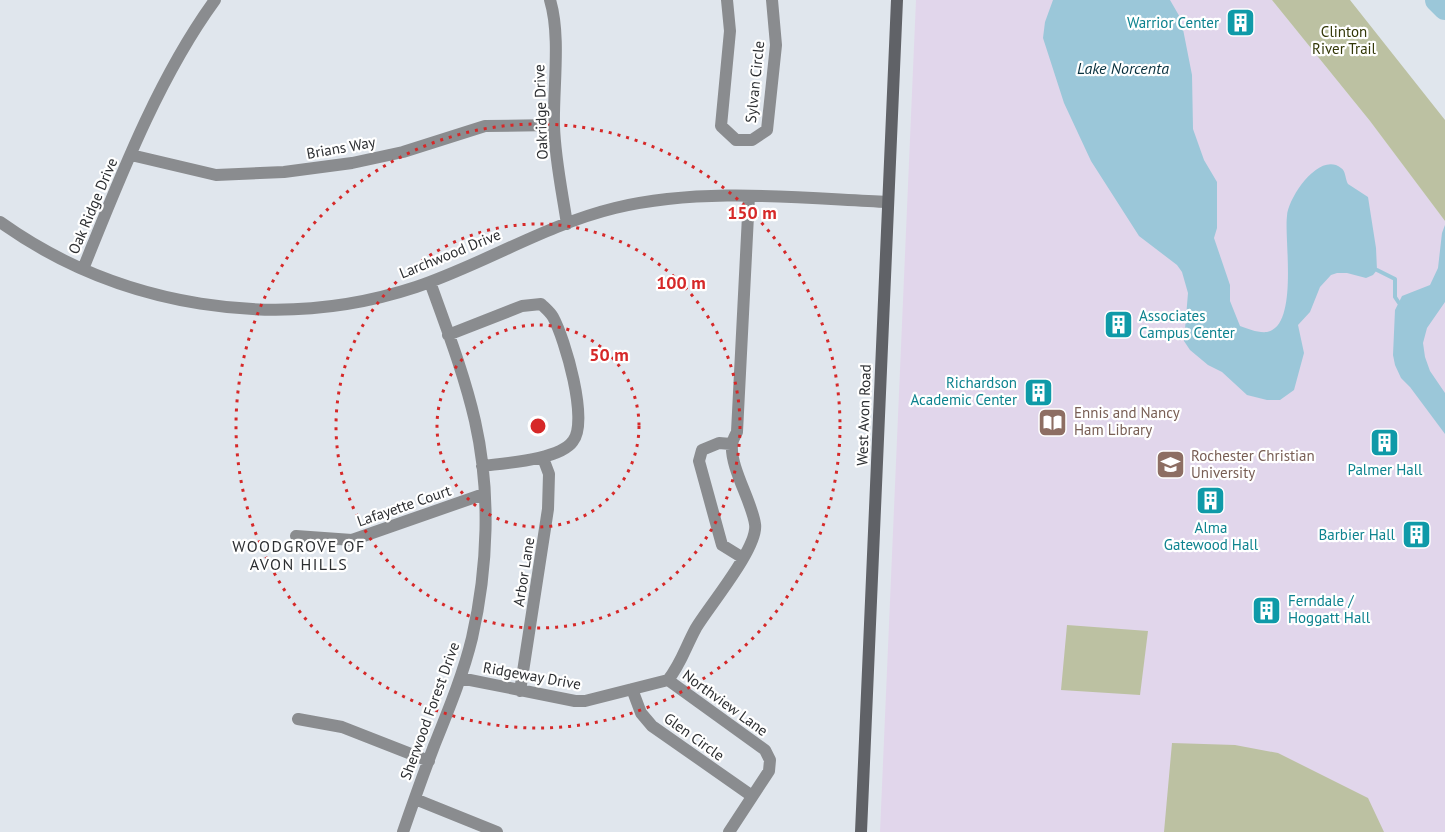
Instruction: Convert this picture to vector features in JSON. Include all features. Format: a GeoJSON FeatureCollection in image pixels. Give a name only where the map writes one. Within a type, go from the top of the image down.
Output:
{"type":"FeatureCollection","features":[{"type":"Feature","properties":{"kind":"main road","name":"West Avon Road"},"geometry":{"type":"LineString","coordinates":[[861,832],[897,0]]}},
{"type":"Feature","properties":{"kind":"street"},"geometry":{"type":"LineString","coordinates":[[131,155],[168,76],[215,0]]}},
{"type":"Feature","properties":{"kind":"street","name":"Oakridge Drive"},"geometry":{"type":"LineString","coordinates":[[550,0],[553,10],[554,125],[557,165],[567,224]]}},
{"type":"Feature","properties":{"kind":"street","name":"Sylvan Circle"},"geometry":{"type":"LineString","coordinates":[[727,0],[730,31],[721,126],[736,140],[752,140],[766,130],[776,45],[772,0]]}},
{"type":"Feature","properties":{"kind":"street","name":"Brians Way"},"geometry":{"type":"LineString","coordinates":[[131,155],[216,175],[284,172],[352,163],[403,152],[485,126],[554,125]]}},
{"type":"Feature","properties":{"kind":"street","name":"Oak Ridge Drive"},"geometry":{"type":"LineString","coordinates":[[83,269],[131,155]]}},
{"type":"Feature","properties":{"kind":"street","name":"Larchwood Drive"},"geometry":{"type":"LineString","coordinates":[[0,222],[42,249],[83,269],[154,294],[179,300],[245,309],[283,310],[369,300],[430,282],[567,224],[613,208],[649,201],[686,197],[749,196],[888,202]]}},
{"type":"Feature","properties":{"kind":"street","name":"Northview Lane"},"geometry":{"type":"LineString","coordinates":[[749,196],[737,432],[731,444],[733,457],[756,526],[753,540],[743,558],[696,629],[678,669],[668,680],[765,750],[770,760],[769,771],[752,795]]}},
{"type":"Feature","properties":{"kind":"street","name":"Sherwood Forest Drive"},"geometry":{"type":"LineString","coordinates":[[403,832],[460,678],[472,639],[482,576],[486,531],[482,466],[475,421],[465,381],[430,282]]}},
{"type":"Feature","properties":{"kind":"street"},"geometry":{"type":"LineString","coordinates":[[448,335],[522,306],[541,304],[552,316],[564,342],[578,405],[578,426],[574,441],[543,458],[482,466]]}},
{"type":"Feature","properties":{"kind":"street"},"geometry":{"type":"LineString","coordinates":[[731,444],[719,443],[702,450],[699,461],[722,545],[743,558]]}},
{"type":"Feature","properties":{"kind":"street","name":"Arbor Lane"},"geometry":{"type":"LineString","coordinates":[[520,691],[548,509],[549,474],[543,458]]}},
{"type":"Feature","properties":{"kind":"street","name":"Lafayette Court"},"geometry":{"type":"LineString","coordinates":[[296,536],[352,540],[484,494]]}},
{"type":"Feature","properties":{"kind":"street","name":"Ridgeway Drive"},"geometry":{"type":"LineString","coordinates":[[460,678],[575,701],[585,701],[668,680]]}},
{"type":"Feature","properties":{"kind":"street","name":"Glen Circle"},"geometry":{"type":"LineString","coordinates":[[632,689],[641,713],[652,726],[752,795]]}},
{"type":"Feature","properties":{"kind":"street"},"geometry":{"type":"LineString","coordinates":[[298,719],[342,727],[429,761]]}},
{"type":"Feature","properties":{"kind":"street"},"geometry":{"type":"LineString","coordinates":[[729,832],[752,795]]}},
{"type":"Feature","properties":{"kind":"street"},"geometry":{"type":"LineString","coordinates":[[415,799],[497,832]]}},
{"type":"Feature","properties":{"kind":"shaded area","name":"Rochester Christian University"},"geometry":{"type":"Polygon","coordinates":[[[916,0],[1272,0],[1370,121],[1445,221],[1445,832],[880,832],[916,0]]]}},
{"type":"Feature","properties":{"kind":"green space","name":"Clinton River Trail"},"geometry":{"type":"Polygon","coordinates":[[[1272,0],[1350,0],[1445,120],[1445,221],[1370,121],[1272,0]]]}},
{"type":"Feature","properties":{"kind":"green space"},"geometry":{"type":"Polygon","coordinates":[[[1067,625],[1148,631],[1140,695],[1061,690],[1067,625]]]}},
{"type":"Feature","properties":{"kind":"green space"},"geometry":{"type":"Polygon","coordinates":[[[1172,743],[1235,745],[1278,753],[1368,798],[1384,832],[1164,832],[1172,743]]]}},
{"type":"Feature","properties":{"kind":"water","name":"Lake Norcenta"},"geometry":{"type":"Polygon","coordinates":[[[1053,0],[1170,0],[1181,19],[1192,75],[1193,129],[1204,160],[1217,182],[1217,228],[1214,238],[1230,285],[1230,301],[1240,326],[1267,332],[1277,326],[1283,315],[1288,280],[1287,216],[1293,199],[1306,179],[1323,166],[1332,164],[1343,169],[1348,184],[1368,197],[1377,270],[1366,278],[1337,273],[1331,275],[1320,287],[1310,312],[1298,325],[1304,353],[1294,390],[1280,400],[1267,400],[1247,395],[1222,372],[1208,365],[1190,350],[1184,341],[1188,293],[1182,272],[1177,265],[1139,236],[1091,161],[1064,103],[1043,38],[1045,22],[1053,0]]]}},
{"type":"Feature","properties":{"kind":"water"},"geometry":{"type":"Polygon","coordinates":[[[1445,225],[1445,302],[1427,328],[1423,343],[1430,371],[1445,393],[1445,434],[1401,378],[1393,355],[1395,310],[1402,296],[1430,285],[1438,268],[1445,225]]]}},
{"type":"Feature","properties":{"kind":"waterway"},"geometry":{"type":"LineString","coordinates":[[1437,0],[1445,8]]}},
{"type":"Feature","properties":{"kind":"waterway"},"geometry":{"type":"LineString","coordinates":[[1377,270],[1395,279],[1395,297],[1399,303]]}},
{"type":"Feature","properties":{"kind":"place","name":"Warrior Center"},"geometry":{"type":"Point","coordinates":[1240,23]}},
{"type":"Feature","properties":{"kind":"place","name":"Associates Campus Center"},"geometry":{"type":"Point","coordinates":[1118,325]}},
{"type":"Feature","properties":{"kind":"place","name":"Richardson Academic Center"},"geometry":{"type":"Point","coordinates":[1038,392]}},
{"type":"Feature","properties":{"kind":"place","name":"Ennis and Nancy Ham Library"},"geometry":{"type":"Point","coordinates":[1053,422]}},
{"type":"Feature","properties":{"kind":"place","name":"Palmer Hall"},"geometry":{"type":"Point","coordinates":[1385,443]}},
{"type":"Feature","properties":{"kind":"place","name":"Rochester Christian University"},"geometry":{"type":"Point","coordinates":[1170,465]}},
{"type":"Feature","properties":{"kind":"place","name":"Alma Gatewood Hall"},"geometry":{"type":"Point","coordinates":[1211,501]}},
{"type":"Feature","properties":{"kind":"place","name":"Barbier Hall"},"geometry":{"type":"Point","coordinates":[1416,535]}},
{"type":"Feature","properties":{"kind":"place","name":"Ferndale / Hoggatt Hall"},"geometry":{"type":"Point","coordinates":[1267,610]}},
{"type":"Feature","properties":{"kind":"district","name":"WOODGROVE OF AVON HILLS"},"geometry":{"type":"Point","coordinates":[299,555]}}]}
